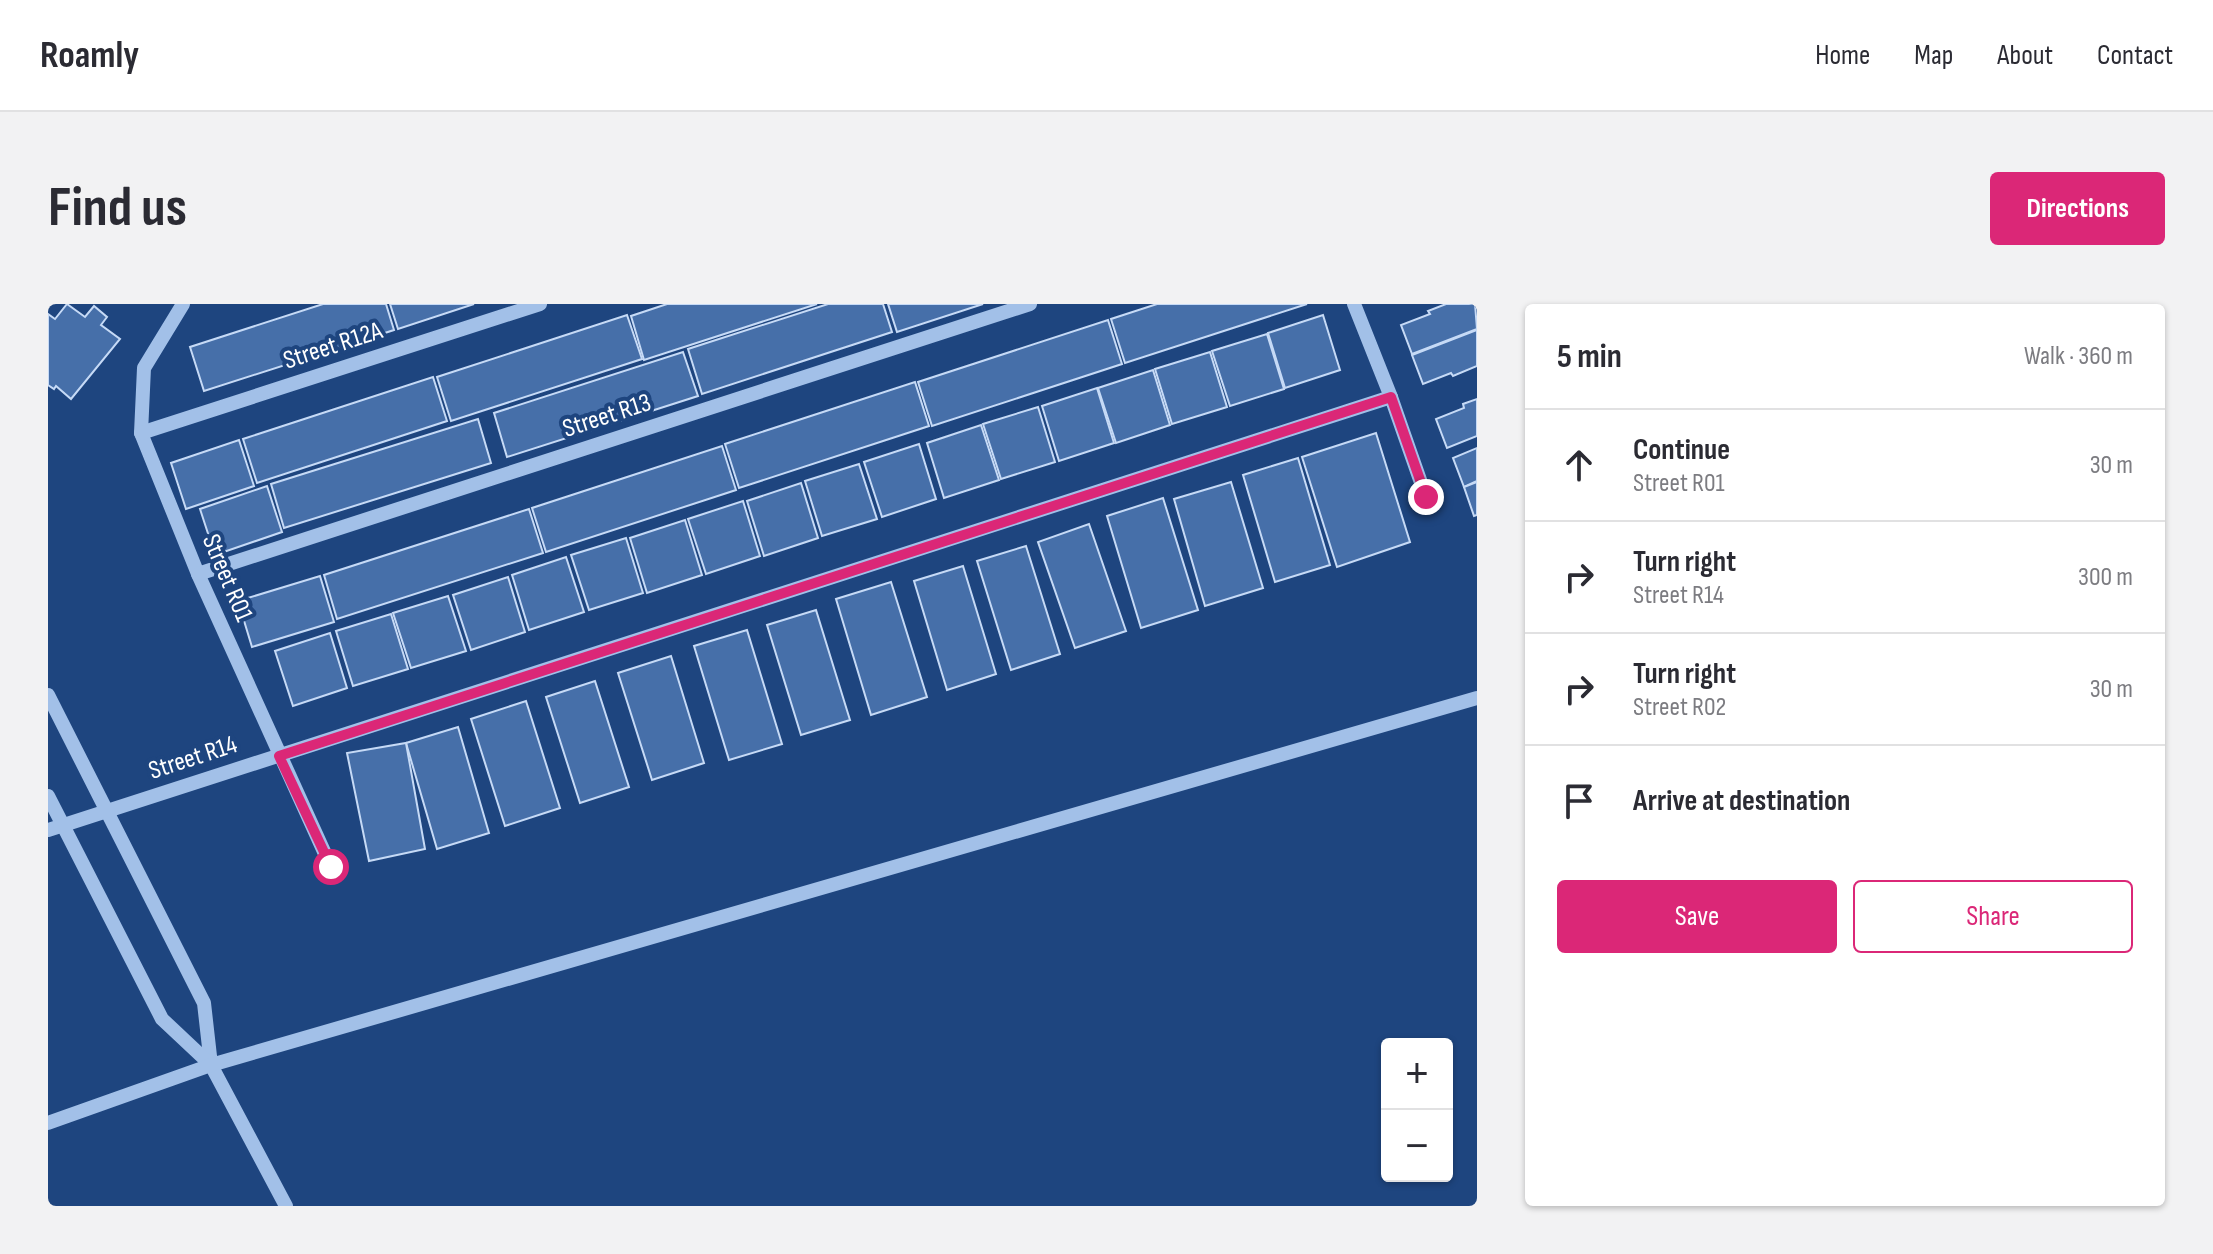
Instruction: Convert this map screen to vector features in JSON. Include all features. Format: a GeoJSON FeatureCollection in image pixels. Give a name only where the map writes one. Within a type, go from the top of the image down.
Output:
{"type":"FeatureCollection","features":[{"type":"Feature","properties":{"kind":"street","name":"Street R01"},"geometry":{"type":"LineString","coordinates":[[183,304],[144,368],[141,433],[198,574],[331,867]]}},
{"type":"Feature","properties":{"kind":"street","name":"Street R12A"},"geometry":{"type":"LineString","coordinates":[[141,433],[540,304]]}},
{"type":"Feature","properties":{"kind":"street","name":"Street R13"},"geometry":{"type":"LineString","coordinates":[[198,574],[1030,304]]}},
{"type":"Feature","properties":{"kind":"street"},"geometry":{"type":"LineString","coordinates":[[1354,304],[1426,497]]}},
{"type":"Feature","properties":{"kind":"street","name":"Street R14"},"geometry":{"type":"LineString","coordinates":[[55,827],[1391,397]]}},
{"type":"Feature","properties":{"kind":"street"},"geometry":{"type":"LineString","coordinates":[[48,695],[204,1003],[211,1065]]}},
{"type":"Feature","properties":{"kind":"street"},"geometry":{"type":"LineString","coordinates":[[48,1123],[211,1065],[1477,698]]}},
{"type":"Feature","properties":{"kind":"street"},"geometry":{"type":"LineString","coordinates":[[48,796],[55,827],[162,1019],[211,1065],[286,1206]]}},
{"type":"Feature","properties":{"kind":"building"},"geometry":{"type":"Polygon","coordinates":[[[67,304],[85,317],[94,306],[107,317],[101,325],[120,339],[71,399],[56,386],[54,389],[48,385],[48,314],[55,319],[67,304]]]}},
{"type":"Feature","properties":{"kind":"building"},"geometry":{"type":"Polygon","coordinates":[[[323,304],[386,304],[394,330],[204,391],[190,347],[323,304]]]}},
{"type":"Feature","properties":{"kind":"building"},"geometry":{"type":"Polygon","coordinates":[[[390,304],[474,304],[398,329],[390,304]]]}},
{"type":"Feature","properties":{"kind":"building"},"geometry":{"type":"Polygon","coordinates":[[[667,304],[817,304],[644,360],[631,316],[667,304]]]}},
{"type":"Feature","properties":{"kind":"building"},"geometry":{"type":"Polygon","coordinates":[[[828,304],[883,304],[892,332],[702,394],[688,349],[828,304]]]}},
{"type":"Feature","properties":{"kind":"building"},"geometry":{"type":"Polygon","coordinates":[[[888,304],[983,304],[897,332],[888,304]]]}},
{"type":"Feature","properties":{"kind":"building"},"geometry":{"type":"Polygon","coordinates":[[[1157,304],[1307,304],[1125,363],[1111,319],[1157,304]]]}},
{"type":"Feature","properties":{"kind":"building"},"geometry":{"type":"Polygon","coordinates":[[[1446,304],[1475,304],[1477,329],[1412,354],[1401,325],[1446,304]]]}},
{"type":"Feature","properties":{"kind":"building"},"geometry":{"type":"Polygon","coordinates":[[[627,315],[642,359],[451,421],[437,377],[627,315]]]}},
{"type":"Feature","properties":{"kind":"building"},"geometry":{"type":"Polygon","coordinates":[[[1323,315],[1340,370],[1285,388],[1268,333],[1323,315]]]}},
{"type":"Feature","properties":{"kind":"building"},"geometry":{"type":"Polygon","coordinates":[[[1108,320],[1122,364],[932,426],[918,382],[1108,320]]]}},
{"type":"Feature","properties":{"kind":"building"},"geometry":{"type":"Polygon","coordinates":[[[1477,330],[1477,366],[1423,384],[1412,355],[1477,330]]]}},
{"type":"Feature","properties":{"kind":"building"},"geometry":{"type":"Polygon","coordinates":[[[1267,334],[1284,389],[1230,406],[1212,351],[1267,334]]]}},
{"type":"Feature","properties":{"kind":"building"},"geometry":{"type":"Polygon","coordinates":[[[683,352],[698,396],[507,457],[494,413],[683,352]]]}},
{"type":"Feature","properties":{"kind":"building"},"geometry":{"type":"Polygon","coordinates":[[[1210,352],[1227,407],[1172,424],[1155,369],[1210,352]]]}},
{"type":"Feature","properties":{"kind":"building"},"geometry":{"type":"Polygon","coordinates":[[[1153,370],[1170,425],[1116,443],[1098,388],[1153,370]]]}},
{"type":"Feature","properties":{"kind":"building"},"geometry":{"type":"Polygon","coordinates":[[[433,377],[447,421],[257,483],[243,439],[433,377]]]}},
{"type":"Feature","properties":{"kind":"building"},"geometry":{"type":"Polygon","coordinates":[[[915,382],[929,426],[739,488],[725,444],[915,382]]]}},
{"type":"Feature","properties":{"kind":"building"},"geometry":{"type":"Polygon","coordinates":[[[1097,388],[1114,443],[1059,461],[1042,406],[1097,388]]]}},
{"type":"Feature","properties":{"kind":"building"},"geometry":{"type":"Polygon","coordinates":[[[1477,399],[1477,436],[1447,448],[1436,419],[1477,399]]]}},
{"type":"Feature","properties":{"kind":"building"},"geometry":{"type":"Polygon","coordinates":[[[1038,407],[1055,462],[1001,479],[983,424],[1038,407]]]}},
{"type":"Feature","properties":{"kind":"building"},"geometry":{"type":"Polygon","coordinates":[[[478,419],[491,463],[284,528],[271,484],[478,419]]]}},
{"type":"Feature","properties":{"kind":"building"},"geometry":{"type":"Polygon","coordinates":[[[981,425],[999,480],[944,498],[927,443],[981,425]]]}},
{"type":"Feature","properties":{"kind":"building"},"geometry":{"type":"Polygon","coordinates":[[[1376,433],[1410,542],[1337,567],[1302,457],[1376,433]]]}},
{"type":"Feature","properties":{"kind":"building"},"geometry":{"type":"Polygon","coordinates":[[[239,440],[254,486],[186,509],[171,463],[239,440]]]}},
{"type":"Feature","properties":{"kind":"building"},"geometry":{"type":"Polygon","coordinates":[[[919,444],[936,499],[882,517],[864,462],[919,444]]]}},
{"type":"Feature","properties":{"kind":"building"},"geometry":{"type":"Polygon","coordinates":[[[722,446],[736,490],[546,552],[532,508],[722,446]]]}},
{"type":"Feature","properties":{"kind":"building"},"geometry":{"type":"Polygon","coordinates":[[[1477,448],[1477,481],[1464,487],[1453,458],[1477,448]]]}},
{"type":"Feature","properties":{"kind":"building"},"geometry":{"type":"Polygon","coordinates":[[[1298,458],[1330,565],[1275,582],[1243,475],[1298,458]]]}},
{"type":"Feature","properties":{"kind":"building"},"geometry":{"type":"Polygon","coordinates":[[[859,464],[877,519],[822,536],[805,481],[859,464]]]}},
{"type":"Feature","properties":{"kind":"building"},"geometry":{"type":"Polygon","coordinates":[[[1231,482],[1263,588],[1205,606],[1174,499],[1231,482]]]}},
{"type":"Feature","properties":{"kind":"building"},"geometry":{"type":"Polygon","coordinates":[[[1477,482],[1477,515],[1474,516],[1464,487],[1477,482]]]}},
{"type":"Feature","properties":{"kind":"building"},"geometry":{"type":"Polygon","coordinates":[[[801,483],[818,538],[764,556],[747,501],[801,483]]]}},
{"type":"Feature","properties":{"kind":"building"},"geometry":{"type":"Polygon","coordinates":[[[267,486],[282,532],[215,555],[200,509],[267,486]]]}},
{"type":"Feature","properties":{"kind":"building"},"geometry":{"type":"Polygon","coordinates":[[[1163,498],[1198,610],[1141,628],[1107,516],[1163,498]]]}},
{"type":"Feature","properties":{"kind":"building"},"geometry":{"type":"Polygon","coordinates":[[[743,501],[760,556],[706,574],[688,519],[743,501]]]}},
{"type":"Feature","properties":{"kind":"building"},"geometry":{"type":"Polygon","coordinates":[[[529,509],[543,553],[337,619],[324,575],[529,509]]]}},
{"type":"Feature","properties":{"kind":"building"},"geometry":{"type":"Polygon","coordinates":[[[685,520],[702,575],[647,593],[630,538],[685,520]]]}},
{"type":"Feature","properties":{"kind":"building"},"geometry":{"type":"Polygon","coordinates":[[[1089,524],[1126,631],[1075,648],[1038,542],[1089,524]]]}},
{"type":"Feature","properties":{"kind":"building"},"geometry":{"type":"Polygon","coordinates":[[[626,538],[643,593],[589,610],[571,555],[626,538]]]}},
{"type":"Feature","properties":{"kind":"building"},"geometry":{"type":"Polygon","coordinates":[[[1026,546],[1060,654],[1011,670],[977,561],[1026,546]]]}},
{"type":"Feature","properties":{"kind":"building"},"geometry":{"type":"Polygon","coordinates":[[[566,557],[584,612],[529,630],[512,575],[566,557]]]}},
{"type":"Feature","properties":{"kind":"building"},"geometry":{"type":"Polygon","coordinates":[[[963,566],[996,674],[947,690],[914,581],[963,566]]]}},
{"type":"Feature","properties":{"kind":"building"},"geometry":{"type":"Polygon","coordinates":[[[320,576],[334,622],[252,647],[238,601],[320,576]]]}},
{"type":"Feature","properties":{"kind":"building"},"geometry":{"type":"Polygon","coordinates":[[[508,577],[525,632],[471,650],[453,595],[508,577]]]}},
{"type":"Feature","properties":{"kind":"building"},"geometry":{"type":"Polygon","coordinates":[[[891,582],[927,697],[871,715],[836,599],[891,582]]]}},
{"type":"Feature","properties":{"kind":"building"},"geometry":{"type":"Polygon","coordinates":[[[448,596],[466,651],[411,668],[393,613],[448,596]]]}},
{"type":"Feature","properties":{"kind":"building"},"geometry":{"type":"Polygon","coordinates":[[[816,610],[850,720],[801,735],[767,625],[816,610]]]}},
{"type":"Feature","properties":{"kind":"building"},"geometry":{"type":"Polygon","coordinates":[[[391,614],[408,669],[353,686],[336,631],[391,614]]]}},
{"type":"Feature","properties":{"kind":"building"},"geometry":{"type":"Polygon","coordinates":[[[747,630],[782,744],[729,760],[694,646],[747,630]]]}},
{"type":"Feature","properties":{"kind":"building"},"geometry":{"type":"Polygon","coordinates":[[[330,633],[347,688],[293,706],[275,651],[330,633]]]}},
{"type":"Feature","properties":{"kind":"building"},"geometry":{"type":"Polygon","coordinates":[[[671,656],[704,763],[652,780],[618,673],[671,656]]]}},
{"type":"Feature","properties":{"kind":"building"},"geometry":{"type":"Polygon","coordinates":[[[595,681],[629,787],[580,803],[546,697],[595,681]]]}},
{"type":"Feature","properties":{"kind":"building"},"geometry":{"type":"Polygon","coordinates":[[[526,701],[560,808],[505,826],[471,719],[526,701]]]}},
{"type":"Feature","properties":{"kind":"building"},"geometry":{"type":"Polygon","coordinates":[[[458,727],[489,833],[437,849],[406,743],[458,727]]]}},
{"type":"Feature","properties":{"kind":"building"},"geometry":{"type":"Polygon","coordinates":[[[406,743],[425,849],[369,861],[347,753],[406,743]]]}},
{"type":"Feature","properties":{"kind":"route"},"geometry":{"type":"LineString","coordinates":[[331,867],[279,756],[1391,397],[1426,497]]}}]}
